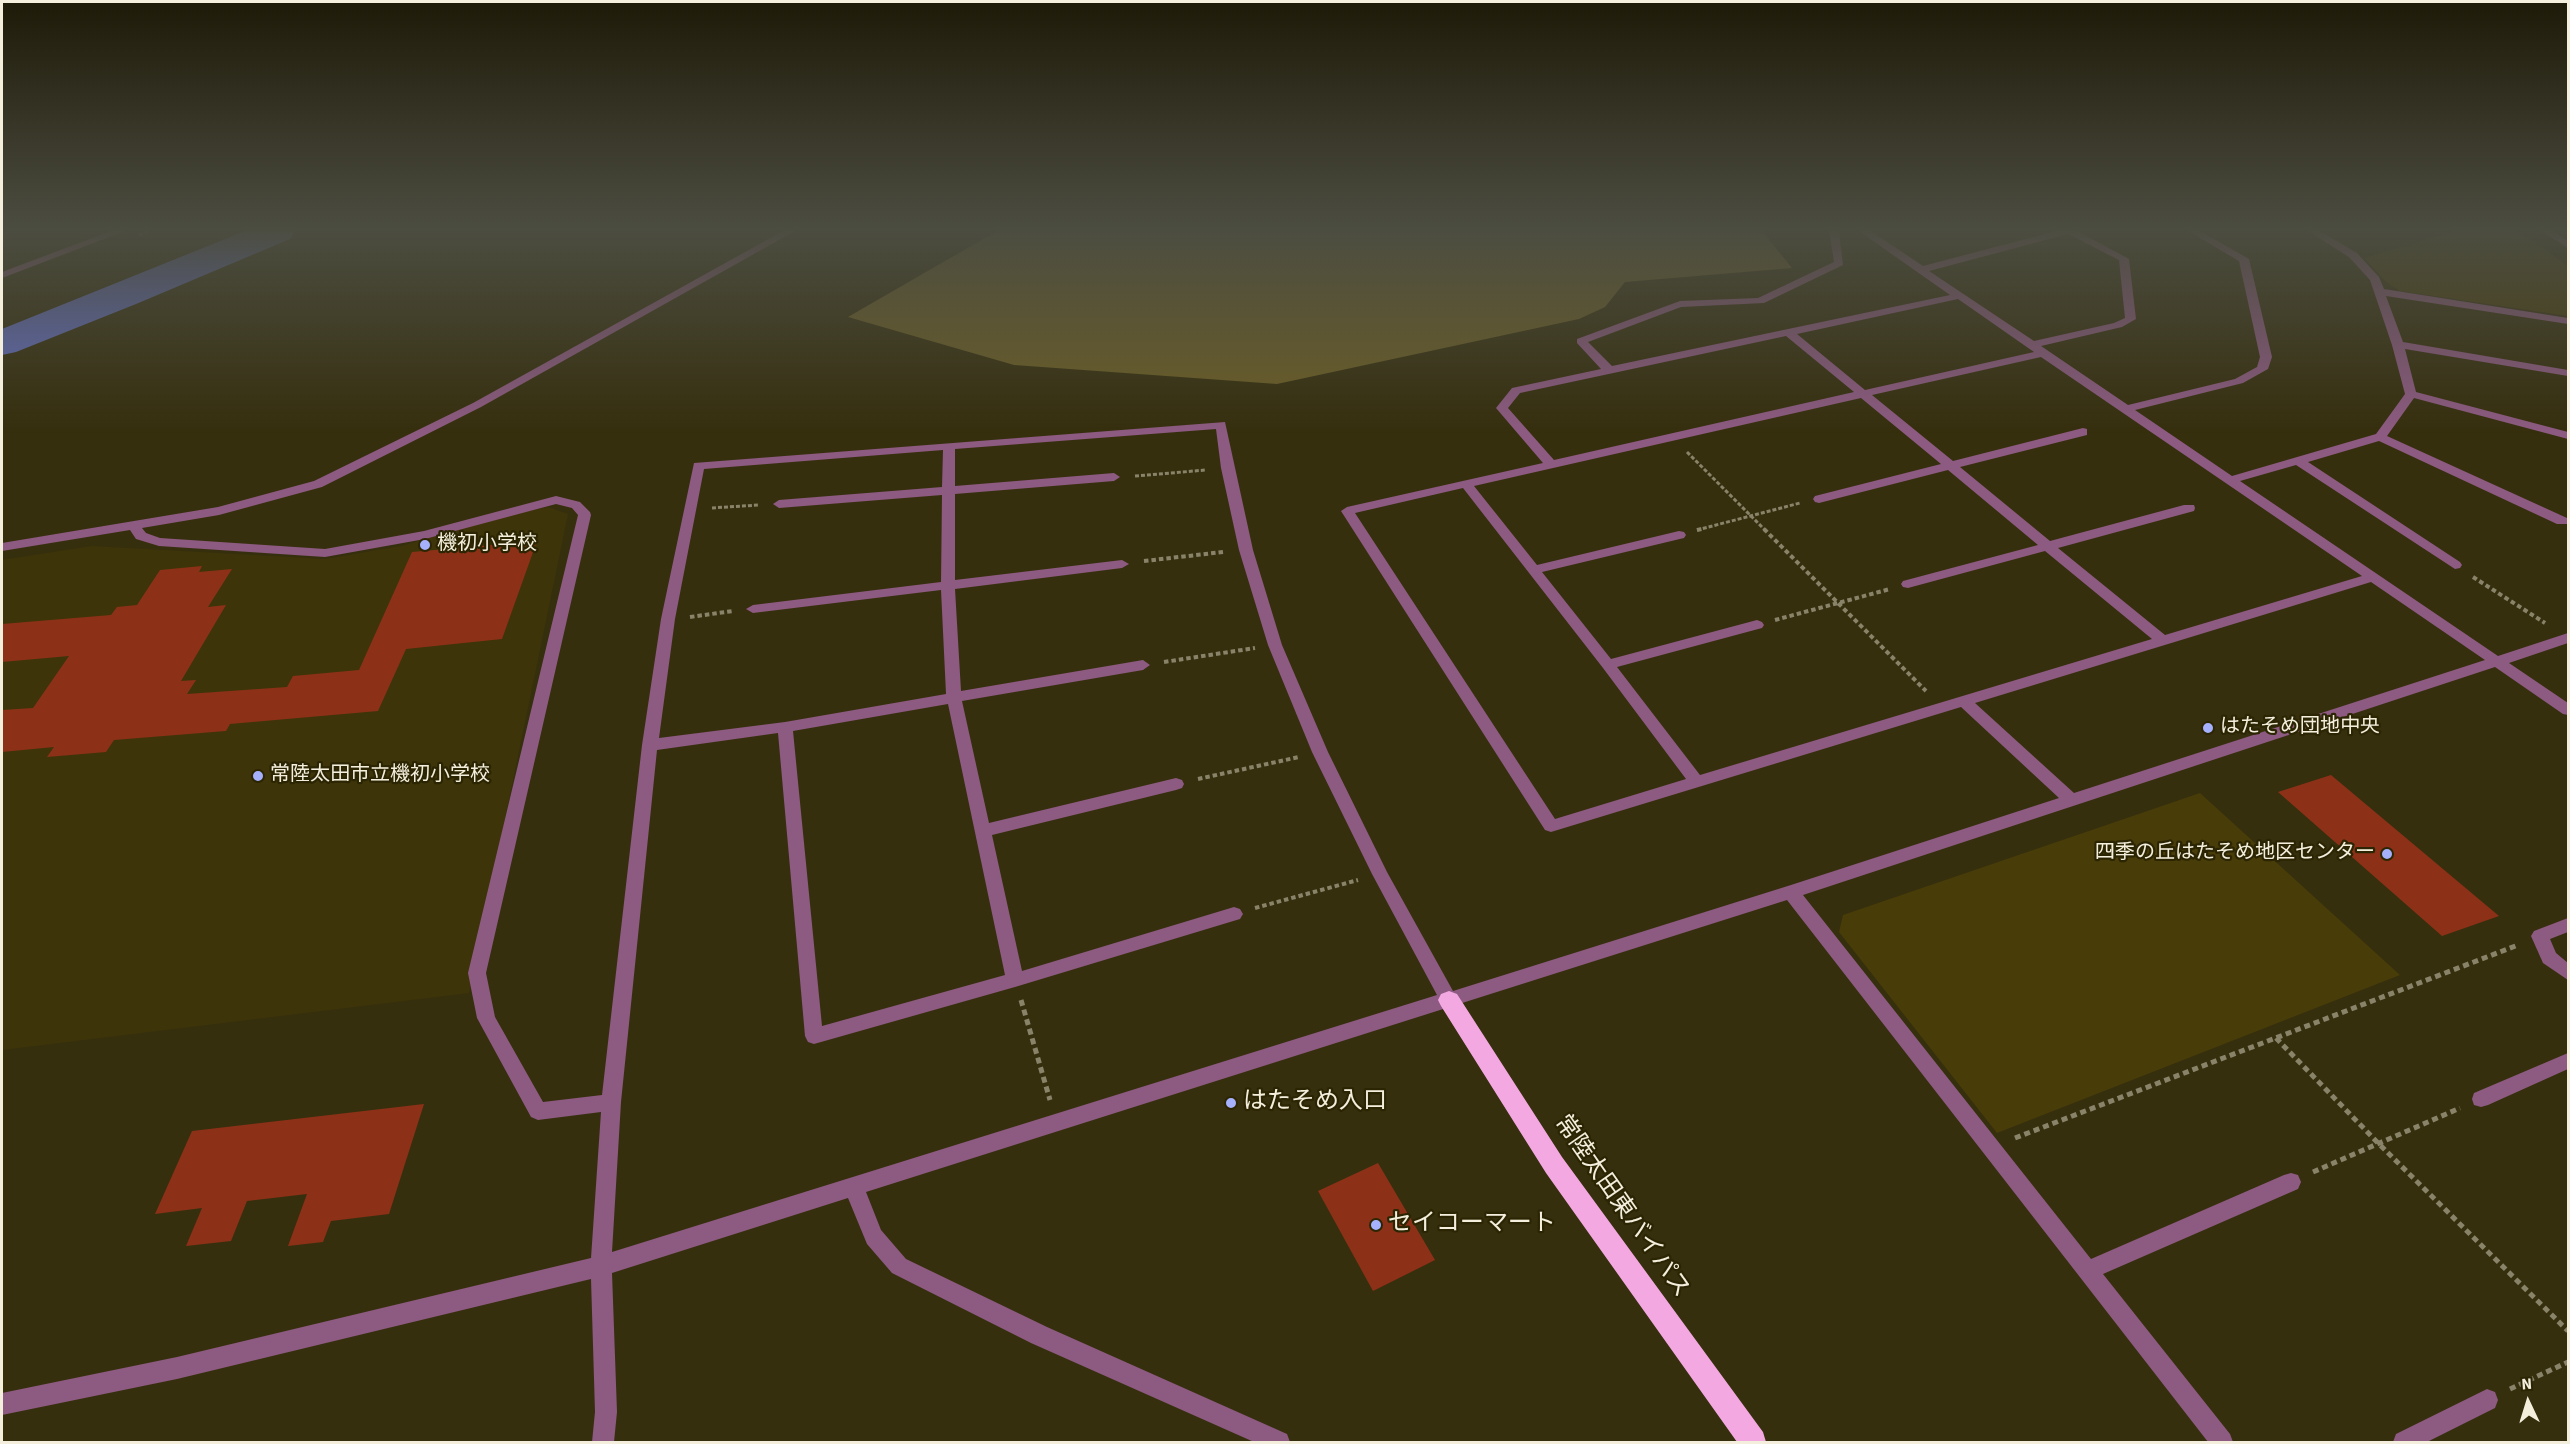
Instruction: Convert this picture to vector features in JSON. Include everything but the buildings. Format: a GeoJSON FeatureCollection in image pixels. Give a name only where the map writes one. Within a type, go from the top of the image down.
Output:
{"type":"FeatureCollection","features":[{"type":"Feature","properties":{"kind":"highway","name":"常陸太田東バイパス"},"geometry":{"type":"LineString","coordinates":[[1449,1000],[1554,1165],[1753,1443]]}},
{"type":"Feature","properties":{"kind":"street"},"geometry":{"type":"LineString","coordinates":[[2,547],[219,511],[318,484],[477,405],[669,298]]}},
{"type":"Feature","properties":{"kind":"street"},"geometry":{"type":"LineString","coordinates":[[1610,371],[1581,341],[1680,304],[1760,302],[1767,298]]}},
{"type":"Feature","properties":{"kind":"street"},"geometry":{"type":"LineString","coordinates":[[1551,465],[1502,408],[1516,390],[1948,298]]}},
{"type":"Feature","properties":{"kind":"street"},"geometry":{"type":"LineString","coordinates":[[1963,298],[2568,710]]}},
{"type":"Feature","properties":{"kind":"street"},"geometry":{"type":"LineString","coordinates":[[2032,345],[2118,325],[2131,319],[2129,298]]}},
{"type":"Feature","properties":{"kind":"street"},"geometry":{"type":"LineString","coordinates":[[2126,409],[2239,381],[2262,369],[2266,357],[2253,298]]}},
{"type":"Feature","properties":{"kind":"street"},"geometry":{"type":"LineString","coordinates":[[2231,480],[2300,462],[2380,437],[2397,416],[2410,394],[2383,298]]}},
{"type":"Feature","properties":{"kind":"street"},"geometry":{"type":"LineString","coordinates":[[2422,298],[2568,321]]}},
{"type":"Feature","properties":{"kind":"street"},"geometry":{"type":"LineString","coordinates":[[1788,332],[2163,640]]}},
{"type":"Feature","properties":{"kind":"street"},"geometry":{"type":"LineString","coordinates":[[2398,345],[2568,373]]}},
{"type":"Feature","properties":{"kind":"street"},"geometry":{"type":"LineString","coordinates":[[2043,352],[1347,511],[1551,826],[2374,577]]}},
{"type":"Feature","properties":{"kind":"street"},"geometry":{"type":"LineString","coordinates":[[2410,394],[2568,436]]}},
{"type":"Feature","properties":{"kind":"street"},"geometry":{"type":"LineString","coordinates":[[603,1443],[606,1412],[601,1266],[611,1102],[650,745],[668,619],[687,510],[698,466],[1221,425],[1227,468],[1246,550],[1275,645],[1320,752],[1380,874],[1449,1000]]}},
{"type":"Feature","properties":{"kind":"street"},"geometry":{"type":"LineString","coordinates":[[1819,499],[2083,432]]}},
{"type":"Feature","properties":{"kind":"street"},"geometry":{"type":"LineString","coordinates":[[2380,437],[2562,520]]}},
{"type":"Feature","properties":{"kind":"street"},"geometry":{"type":"LineString","coordinates":[[949,447],[948,587],[954,698],[1015,980]]}},
{"type":"Feature","properties":{"kind":"street"},"geometry":{"type":"LineString","coordinates":[[2300,462],[2455,565]]}},
{"type":"Feature","properties":{"kind":"street"},"geometry":{"type":"LineString","coordinates":[[779,504],[1114,477]]}},
{"type":"Feature","properties":{"kind":"street"},"geometry":{"type":"LineString","coordinates":[[1466,484],[1608,665],[1696,782]]}},
{"type":"Feature","properties":{"kind":"street"},"geometry":{"type":"LineString","coordinates":[[134,526],[141,536],[159,542],[325,553],[425,535],[556,500],[576,505],[585,514],[477,973],[486,1018],[538,1112],[611,1102]]}},
{"type":"Feature","properties":{"kind":"street"},"geometry":{"type":"LineString","coordinates":[[1908,584],[2189,508]]}},
{"type":"Feature","properties":{"kind":"street"},"geometry":{"type":"LineString","coordinates":[[1534,570],[1679,535]]}},
{"type":"Feature","properties":{"kind":"street"},"geometry":{"type":"LineString","coordinates":[[753,609],[1122,564]]}},
{"type":"Feature","properties":{"kind":"street"},"geometry":{"type":"LineString","coordinates":[[1608,665],[1757,625]]}},
{"type":"Feature","properties":{"kind":"street"},"geometry":{"type":"LineString","coordinates":[[2,1404],[177,1368],[601,1266],[1791,892],[2568,638]]}},
{"type":"Feature","properties":{"kind":"street"},"geometry":{"type":"LineString","coordinates":[[650,745],[785,727],[1143,665]]}},
{"type":"Feature","properties":{"kind":"street"},"geometry":{"type":"LineString","coordinates":[[1963,701],[2072,801]]}},
{"type":"Feature","properties":{"kind":"street"},"geometry":{"type":"LineString","coordinates":[[785,727],[814,1036],[1015,980],[1234,914]]}},
{"type":"Feature","properties":{"kind":"street"},"geometry":{"type":"LineString","coordinates":[[982,831],[1176,784]]}},
{"type":"Feature","properties":{"kind":"street"},"geometry":{"type":"LineString","coordinates":[[1791,892],[1989,1148],[2223,1443]]}},
{"type":"Feature","properties":{"kind":"street"},"geometry":{"type":"LineString","coordinates":[[2568,925],[2540,936],[2549,958],[2568,973]]}},
{"type":"Feature","properties":{"kind":"street"},"geometry":{"type":"LineString","coordinates":[[2481,1099],[2568,1061]]}},
{"type":"Feature","properties":{"kind":"street"},"geometry":{"type":"LineString","coordinates":[[2087,1271],[2291,1182]]}},
{"type":"Feature","properties":{"kind":"street"},"geometry":{"type":"LineString","coordinates":[[853,1185],[874,1237],[899,1266],[1039,1335],[1279,1443]]}},
{"type":"Feature","properties":{"kind":"street"},"geometry":{"type":"LineString","coordinates":[[2404,1443],[2487,1400]]}},
{"type":"Feature","properties":{"kind":"path"},"geometry":{"type":"LineString","coordinates":[[1672,437],[1941,707]]}},
{"type":"Feature","properties":{"kind":"path"},"geometry":{"type":"LineString","coordinates":[[1114,477],[1227,468]]}},
{"type":"Feature","properties":{"kind":"path"},"geometry":{"type":"LineString","coordinates":[[1679,535],[1819,499]]}},
{"type":"Feature","properties":{"kind":"path"},"geometry":{"type":"LineString","coordinates":[[687,510],[779,504]]}},
{"type":"Feature","properties":{"kind":"path"},"geometry":{"type":"LineString","coordinates":[[1122,564],[1246,550]]}},
{"type":"Feature","properties":{"kind":"path"},"geometry":{"type":"LineString","coordinates":[[2455,565],[2568,638]]}},
{"type":"Feature","properties":{"kind":"path"},"geometry":{"type":"LineString","coordinates":[[1757,625],[1908,584]]}},
{"type":"Feature","properties":{"kind":"path"},"geometry":{"type":"LineString","coordinates":[[668,619],[753,609]]}},
{"type":"Feature","properties":{"kind":"path"},"geometry":{"type":"LineString","coordinates":[[1143,665],[1275,645]]}},
{"type":"Feature","properties":{"kind":"path"},"geometry":{"type":"LineString","coordinates":[[1176,784],[1320,752]]}},
{"type":"Feature","properties":{"kind":"path"},"geometry":{"type":"LineString","coordinates":[[1234,914],[1380,874]]}},
{"type":"Feature","properties":{"kind":"path"},"geometry":{"type":"LineString","coordinates":[[1989,1148],[2540,936]]}},
{"type":"Feature","properties":{"kind":"path"},"geometry":{"type":"LineString","coordinates":[[1015,980],[1057,1122]]}},
{"type":"Feature","properties":{"kind":"path"},"geometry":{"type":"LineString","coordinates":[[2276,1038],[2379,1144],[2568,1331]]}},
{"type":"Feature","properties":{"kind":"path"},"geometry":{"type":"LineString","coordinates":[[2291,1182],[2481,1099]]}},
{"type":"Feature","properties":{"kind":"path"},"geometry":{"type":"LineString","coordinates":[[2487,1400],[2568,1362]]}},
{"type":"Feature","properties":{"kind":"shaded area"},"geometry":{"type":"Polygon","coordinates":[[[880,298],[1612,298],[1605,307],[1579,319],[1277,384],[1014,365],[848,317],[880,298]]]}},
{"type":"Feature","properties":{"kind":"shaded area"},"geometry":{"type":"Polygon","coordinates":[[[2450,298],[2568,298],[2568,316],[2450,298]]]}},
{"type":"Feature","properties":{"kind":"shaded area","name":"常陸太田市立機初小学校"},"geometry":{"type":"Polygon","coordinates":[[[548,507],[568,514],[469,993],[2,1050],[2,560],[92,546],[325,559],[401,546],[508,515],[548,507]]]}},
{"type":"Feature","properties":{"kind":"shaded area"},"geometry":{"type":"Polygon","coordinates":[[[2200,793],[2400,975],[1997,1133],[1839,932],[1843,915],[2200,793]]]}},
{"type":"Feature","properties":{"kind":"waterway"},"geometry":{"type":"LineString","coordinates":[[2,343],[116,298]]}},
{"type":"Feature","properties":{"kind":"place","name":"機初小学校"},"geometry":{"type":"Point","coordinates":[425,545]}},
{"type":"Feature","properties":{"kind":"place","name":"はたそめ団地中央"},"geometry":{"type":"Point","coordinates":[2208,728]}},
{"type":"Feature","properties":{"kind":"place","name":"常陸太田市立機初小学校"},"geometry":{"type":"Point","coordinates":[258,776]}},
{"type":"Feature","properties":{"kind":"place","name":"四季の丘はたそめ地区センター"},"geometry":{"type":"Point","coordinates":[2387,854]}},
{"type":"Feature","properties":{"kind":"place","name":"はたそめ入口"},"geometry":{"type":"Point","coordinates":[1231,1103]}},
{"type":"Feature","properties":{"kind":"place","name":"セイコーマート"},"geometry":{"type":"Point","coordinates":[1376,1225]}}]}
